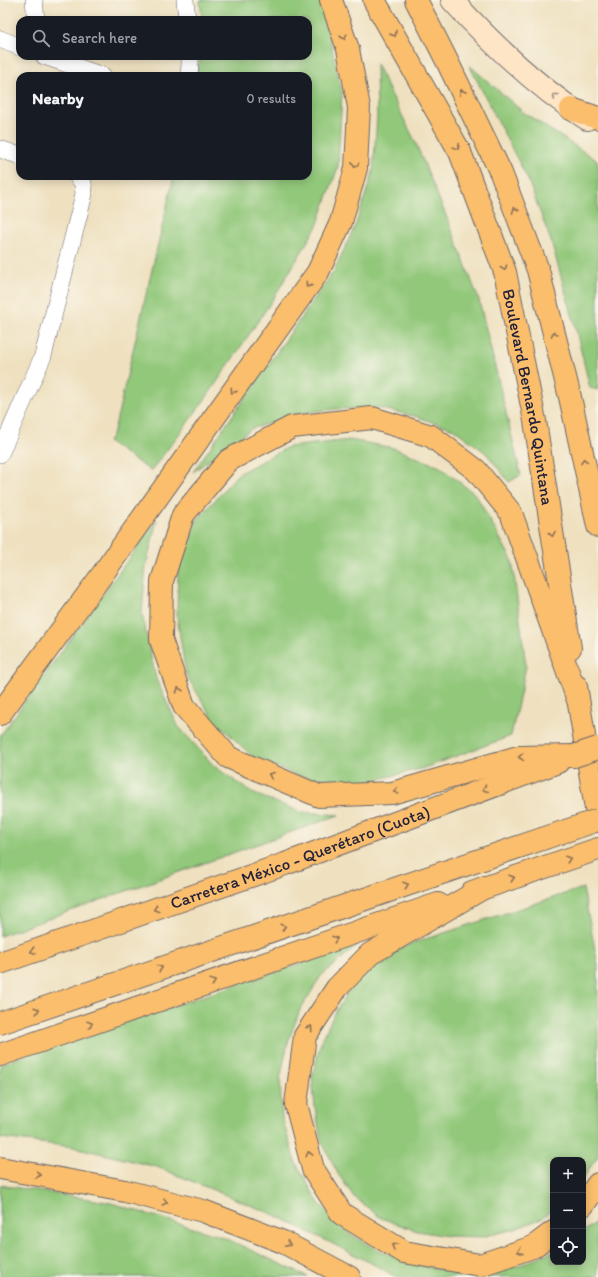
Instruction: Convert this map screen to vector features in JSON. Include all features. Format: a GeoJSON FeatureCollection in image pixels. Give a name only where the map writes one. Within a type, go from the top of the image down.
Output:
{"type":"FeatureCollection","features":[{"type":"Feature","properties":{"kind":"highway"},"geometry":{"type":"LineString","coordinates":[[0,714],[99,579],[318,272],[341,222],[356,168],[359,107],[348,48],[331,0]]}},
{"type":"Feature","properties":{"kind":"highway","name":"Boulevard Bernardo Quintana"},"geometry":{"type":"LineString","coordinates":[[374,0],[460,152],[505,272],[535,421],[598,820]]}},
{"type":"Feature","properties":{"kind":"highway","name":"Boulevard Bernardo Quintana"},"geometry":{"type":"LineString","coordinates":[[416,0],[501,173],[538,270],[570,397],[598,526]]}},
{"type":"Feature","properties":{"kind":"highway"},"geometry":{"type":"LineString","coordinates":[[571,109],[598,118]]}},
{"type":"Feature","properties":{"kind":"highway"},"geometry":{"type":"LineString","coordinates":[[574,756],[518,757],[392,793],[319,796],[228,757],[184,706],[161,640],[162,581],[183,515],[229,460],[292,427],[372,418],[430,436],[476,470],[511,513],[578,700]]}},
{"type":"Feature","properties":{"kind":"highway","name":"Carretera México - Querétaro (Cuota)"},"geometry":{"type":"LineString","coordinates":[[0,963],[285,864],[598,748]]}},
{"type":"Feature","properties":{"kind":"highway"},"geometry":{"type":"LineString","coordinates":[[0,1023],[598,820]]}},
{"type":"Feature","properties":{"kind":"highway"},"geometry":{"type":"LineString","coordinates":[[0,1055],[598,849]]}},
{"type":"Feature","properties":{"kind":"highway"},"geometry":{"type":"LineString","coordinates":[[485,887],[370,954],[337,988],[304,1036],[296,1104],[313,1169],[342,1214],[404,1252],[480,1265],[533,1247],[550,1234]]}},
{"type":"Feature","properties":{"kind":"highway"},"geometry":{"type":"LineString","coordinates":[[0,1168],[125,1191],[203,1211],[283,1242],[349,1277]]}},
{"type":"Feature","properties":{"kind":"highway"},"geometry":{"type":"LineString","coordinates":[[586,1201],[598,1184]]}},
{"type":"Feature","properties":{"kind":"street"},"geometry":{"type":"LineString","coordinates":[[34,0],[36,16]]}},
{"type":"Feature","properties":{"kind":"street"},"geometry":{"type":"LineString","coordinates":[[185,0],[186,16]]}},
{"type":"Feature","properties":{"kind":"street"},"geometry":{"type":"LineString","coordinates":[[452,0],[488,39],[538,83],[571,109],[598,127]]}},
{"type":"Feature","properties":{"kind":"street"},"geometry":{"type":"LineString","coordinates":[[0,39],[16,45]]}},
{"type":"Feature","properties":{"kind":"street"},"geometry":{"type":"LineString","coordinates":[[56,60],[91,72]]}},
{"type":"Feature","properties":{"kind":"street"},"geometry":{"type":"LineString","coordinates":[[189,72],[190,60]]}},
{"type":"Feature","properties":{"kind":"street"},"geometry":{"type":"LineString","coordinates":[[0,149],[16,155]]}},
{"type":"Feature","properties":{"kind":"street"},"geometry":{"type":"LineString","coordinates":[[0,454],[43,356],[84,194],[80,180]]}},
{"type":"Feature","properties":{"kind":"green space"},"geometry":{"type":"Polygon","coordinates":[[[200,0],[319,0],[323,8],[342,92],[338,167],[317,226],[273,299],[204,401],[151,471],[108,442],[114,431],[173,180],[312,180],[312,72],[196,72],[200,60],[312,60],[312,16],[202,16],[200,0]]]}},
{"type":"Feature","properties":{"kind":"green space"},"geometry":{"type":"Polygon","coordinates":[[[376,64],[414,139],[479,300],[521,475],[509,482],[486,453],[454,429],[414,416],[378,408],[337,409],[301,413],[251,429],[193,472],[334,271],[356,224],[373,172],[377,117],[376,64]]]}},
{"type":"Feature","properties":{"kind":"green space"},"geometry":{"type":"Polygon","coordinates":[[[469,65],[523,112],[598,161],[598,390],[590,388],[574,322],[551,241],[528,180],[469,65]]]}},
{"type":"Feature","properties":{"kind":"green space"},"geometry":{"type":"Polygon","coordinates":[[[350,440],[394,448],[440,467],[476,495],[512,560],[526,666],[511,736],[424,768],[359,784],[299,776],[253,757],[214,720],[186,675],[177,617],[178,571],[197,520],[238,474],[288,447],[350,440]]]}},
{"type":"Feature","properties":{"kind":"green space"},"geometry":{"type":"Polygon","coordinates":[[[157,520],[146,566],[142,614],[156,679],[178,726],[214,766],[252,793],[301,812],[339,815],[0,936],[0,736],[157,520]]]}},
{"type":"Feature","properties":{"kind":"green space"},"geometry":{"type":"Polygon","coordinates":[[[583,888],[598,965],[598,1156],[586,1174],[586,1157],[550,1157],[550,1211],[542,1218],[515,1229],[482,1237],[448,1236],[417,1231],[381,1218],[354,1197],[338,1174],[321,1140],[315,1107],[312,1077],[321,1042],[334,1014],[352,986],[389,954],[410,944],[583,888]]]}},
{"type":"Feature","properties":{"kind":"green space"},"geometry":{"type":"Polygon","coordinates":[[[359,944],[321,976],[300,1010],[288,1042],[280,1079],[282,1118],[295,1161],[318,1202],[348,1233],[380,1251],[431,1268],[468,1274],[518,1266],[550,1252],[550,1265],[586,1265],[586,1230],[593,1225],[598,1217],[598,1277],[396,1277],[277,1216],[157,1167],[74,1147],[0,1138],[0,1064],[359,944]]]}},
{"type":"Feature","properties":{"kind":"green space"},"geometry":{"type":"Polygon","coordinates":[[[0,1185],[108,1202],[223,1237],[308,1277],[0,1277],[0,1185]]]}}]}
